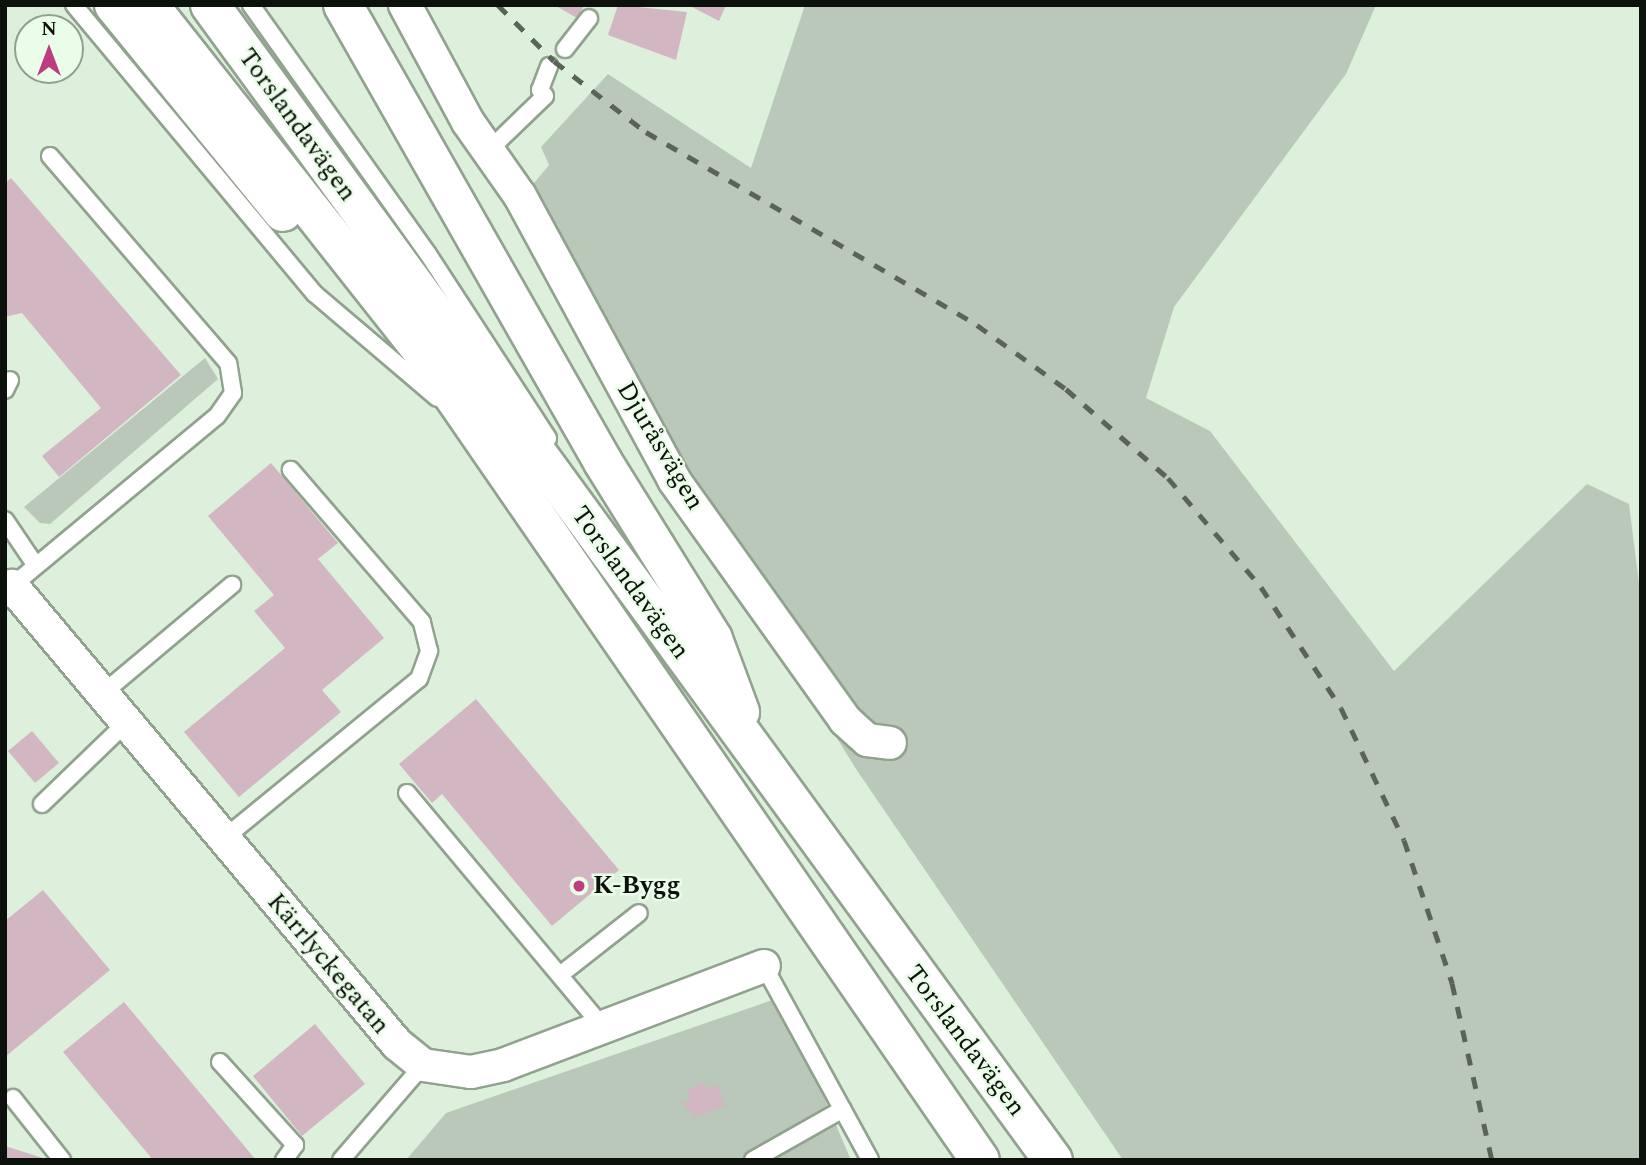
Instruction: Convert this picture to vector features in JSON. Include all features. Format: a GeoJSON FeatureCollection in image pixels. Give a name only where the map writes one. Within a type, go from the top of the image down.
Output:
{"type":"FeatureCollection","features":[{"type":"Feature","properties":{"kind":"main road"},"geometry":{"type":"LineString","coordinates":[[114,5],[326,265],[423,352]]}},
{"type":"Feature","properties":{"kind":"main road","name":"Torslandavägen"},"geometry":{"type":"LineString","coordinates":[[149,5],[423,352],[980,1160]]}},
{"type":"Feature","properties":{"kind":"main road","name":"Torslandavägen"},"geometry":{"type":"LineString","coordinates":[[210,5],[1053,1160]]}},
{"type":"Feature","properties":{"kind":"main road"},"geometry":{"type":"LineString","coordinates":[[343,5],[603,462],[713,639],[756,756]]}},
{"type":"Feature","properties":{"kind":"street","name":"Djuråsvägen"},"geometry":{"type":"LineString","coordinates":[[405,5],[674,480],[845,720],[867,740],[890,743]]}},
{"type":"Feature","properties":{"kind":"street","name":"Kärrlyckegatan"},"geometry":{"type":"LineString","coordinates":[[8,589],[102,694],[397,1044],[424,1065],[442,1072],[492,1067],[764,966]]}},
{"type":"Feature","properties":{"kind":"lane"},"geometry":{"type":"LineString","coordinates":[[74,5],[315,294],[481,436]]}},
{"type":"Feature","properties":{"kind":"lane"},"geometry":{"type":"LineString","coordinates":[[251,5],[428,254],[756,756]]}},
{"type":"Feature","properties":{"kind":"lane"},"geometry":{"type":"LineString","coordinates":[[565,49],[589,18]]}},
{"type":"Feature","properties":{"kind":"lane"},"geometry":{"type":"LineString","coordinates":[[488,151],[545,96],[540,90],[549,66]]}},
{"type":"Feature","properties":{"kind":"lane"},"geometry":{"type":"LineString","coordinates":[[8,589],[217,416],[233,393],[228,363],[50,156]]}},
{"type":"Feature","properties":{"kind":"lane"},"geometry":{"type":"LineString","coordinates":[[222,839],[419,679],[429,651],[422,622],[291,470]]}},
{"type":"Feature","properties":{"kind":"lane"},"geometry":{"type":"LineString","coordinates":[[5,520],[36,566]]}},
{"type":"Feature","properties":{"kind":"lane"},"geometry":{"type":"LineString","coordinates":[[102,694],[232,585]]}},
{"type":"Feature","properties":{"kind":"lane"},"geometry":{"type":"LineString","coordinates":[[42,804],[126,723]]}},
{"type":"Feature","properties":{"kind":"lane"},"geometry":{"type":"LineString","coordinates":[[407,793],[603,1027]]}},
{"type":"Feature","properties":{"kind":"lane"},"geometry":{"type":"LineString","coordinates":[[560,975],[639,913]]}},
{"type":"Feature","properties":{"kind":"lane"},"geometry":{"type":"LineString","coordinates":[[764,966],[870,1160]]}},
{"type":"Feature","properties":{"kind":"lane"},"geometry":{"type":"LineString","coordinates":[[220,1062],[295,1145],[284,1160]]}},
{"type":"Feature","properties":{"kind":"lane"},"geometry":{"type":"LineString","coordinates":[[341,1160],[424,1065]]}},
{"type":"Feature","properties":{"kind":"lane"},"geometry":{"type":"LineString","coordinates":[[13,1098],[62,1160]]}},
{"type":"Feature","properties":{"kind":"lane"},"geometry":{"type":"LineString","coordinates":[[753,1160],[843,1109]]}},
{"type":"Feature","properties":{"kind":"green space"},"geometry":{"type":"Polygon","coordinates":[[[805,5],[1376,5],[1346,74],[1174,307],[1146,398],[1210,431],[1394,671],[1587,484],[1629,504],[1641,600],[1641,1160],[1123,1160],[856,769],[511,211],[549,165],[541,147],[608,74],[751,168],[805,5]]]}},
{"type":"Feature","properties":{"kind":"green space"},"geometry":{"type":"Polygon","coordinates":[[[205,358],[218,379],[50,524],[40,523],[24,507],[205,358]]]}},
{"type":"Feature","properties":{"kind":"green space"},"geometry":{"type":"Polygon","coordinates":[[[781,997],[851,1160],[406,1160],[446,1113],[781,997]]]}},
{"type":"Feature","properties":{"kind":"building"},"geometry":{"type":"Polygon","coordinates":[[[554,5],[584,5],[577,18],[554,5]]]}},
{"type":"Feature","properties":{"kind":"building"},"geometry":{"type":"Polygon","coordinates":[[[618,5],[687,12],[676,60],[608,35],[618,5]]]}},
{"type":"Feature","properties":{"kind":"building"},"geometry":{"type":"Polygon","coordinates":[[[688,5],[726,5],[719,21],[688,5]]]}},
{"type":"Feature","properties":{"kind":"building"},"geometry":{"type":"Polygon","coordinates":[[[11,178],[181,375],[59,477],[42,456],[101,408],[22,313],[5,317],[5,183],[11,178]]]}},
{"type":"Feature","properties":{"kind":"building"},"geometry":{"type":"Polygon","coordinates":[[[271,463],[338,543],[318,559],[384,638],[322,690],[341,712],[239,797],[184,732],[285,648],[254,611],[274,595],[208,516],[271,463]]]}},
{"type":"Feature","properties":{"kind":"building"},"geometry":{"type":"Polygon","coordinates":[[[476,699],[619,870],[552,926],[442,794],[432,803],[399,764],[476,699]]]}},
{"type":"Feature","properties":{"kind":"building"},"geometry":{"type":"Polygon","coordinates":[[[32,731],[59,763],[35,783],[8,751],[32,731]]]}},
{"type":"Feature","properties":{"kind":"building"},"geometry":{"type":"Polygon","coordinates":[[[43,890],[110,970],[5,1057],[5,921],[43,890]]]}},
{"type":"Feature","properties":{"kind":"building"},"geometry":{"type":"Polygon","coordinates":[[[124,1002],[256,1160],[153,1160],[63,1052],[124,1002]]]}},
{"type":"Feature","properties":{"kind":"building"},"geometry":{"type":"Polygon","coordinates":[[[315,1024],[365,1084],[302,1136],[253,1076],[315,1024]]]}},
{"type":"Feature","properties":{"kind":"building"},"geometry":{"type":"Polygon","coordinates":[[[704,1083],[707,1089],[718,1085],[725,1106],[696,1117],[682,1103],[690,1100],[688,1089],[704,1083]]]}},
{"type":"Feature","properties":{"kind":"building"},"geometry":{"type":"Polygon","coordinates":[[[5,1146],[46,1159],[46,1160],[5,1160],[5,1146]]]}},
{"type":"Feature","properties":{"kind":"railway"},"geometry":{"type":"LineString","coordinates":[[498,5],[554,61],[646,132],[977,325],[1066,389],[1168,478],[1261,587],[1341,708],[1404,840],[1452,983],[1492,1160]]}},
{"type":"Feature","properties":{"kind":"place","name":"K-Bygg"},"geometry":{"type":"Point","coordinates":[579,886]}}]}
